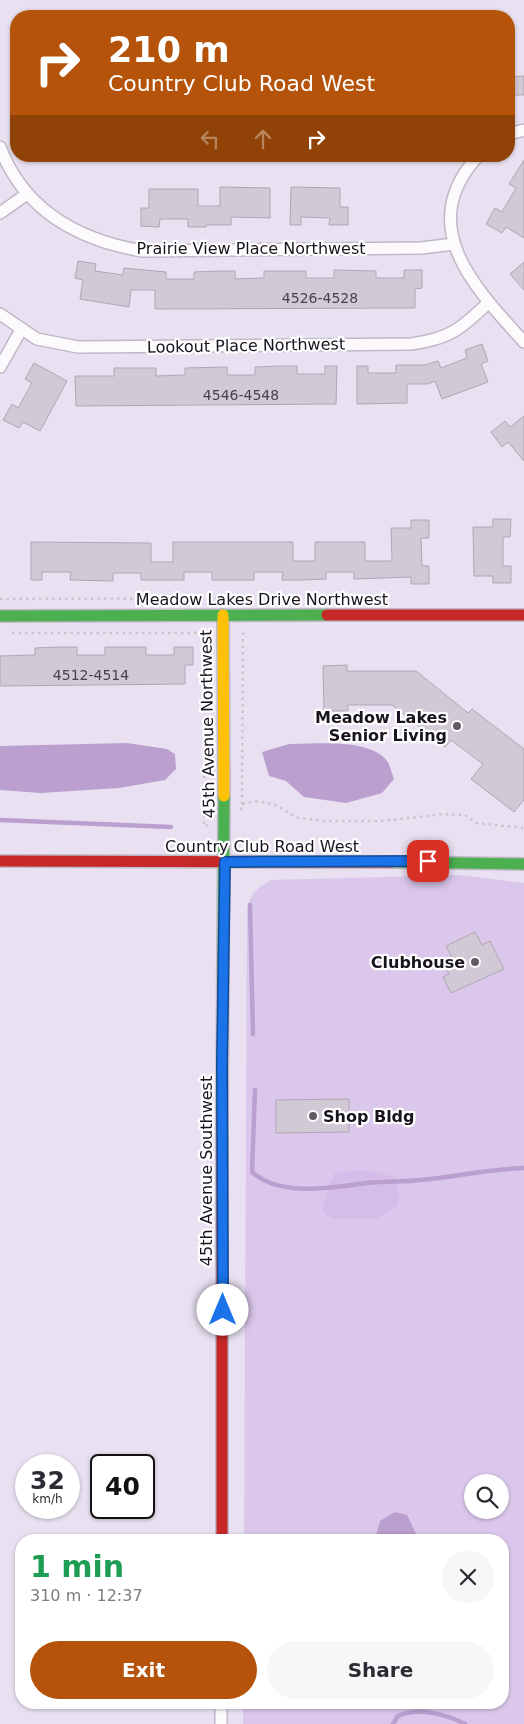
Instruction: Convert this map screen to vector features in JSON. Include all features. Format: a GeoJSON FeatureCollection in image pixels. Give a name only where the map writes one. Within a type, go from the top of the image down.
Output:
{"type":"FeatureCollection","features":[{"type":"Feature","properties":{"kind":"street","name":"Prairie View Place Northwest"},"geometry":{"type":"LineString","coordinates":[[0,147],[27,194],[68,227],[93,239],[142,251],[421,248],[454,244]]}},
{"type":"Feature","properties":{"kind":"street"},"geometry":{"type":"LineString","coordinates":[[474,162],[455,191],[451,219],[454,244],[464,268],[488,303],[524,342]]}},
{"type":"Feature","properties":{"kind":"street"},"geometry":{"type":"LineString","coordinates":[[0,213],[27,194]]}},
{"type":"Feature","properties":{"kind":"street","name":"Lookout Place Northwest"},"geometry":{"type":"LineString","coordinates":[[0,314],[21,330],[37,339],[78,347],[411,344],[432,341],[454,332],[488,303]]}},
{"type":"Feature","properties":{"kind":"street"},"geometry":{"type":"LineString","coordinates":[[0,367],[21,330]]}},
{"type":"Feature","properties":{"kind":"street","name":"45th Avenue Northwest"},"geometry":{"type":"LineString","coordinates":[[223,615],[225,862]]}},
{"type":"Feature","properties":{"kind":"street","name":"Meadow Lakes Drive Northwest"},"geometry":{"type":"LineString","coordinates":[[0,616],[524,615]]}},
{"type":"Feature","properties":{"kind":"street","name":"Country Club Road West"},"geometry":{"type":"LineString","coordinates":[[0,861],[467,861],[524,864]]}},
{"type":"Feature","properties":{"kind":"street","name":"45th Avenue Southwest"},"geometry":{"type":"LineString","coordinates":[[222,1534],[222,1063],[225,862]]}},
{"type":"Feature","properties":{"kind":"street"},"geometry":{"type":"LineString","coordinates":[[221,1709],[221,1724]]}},
{"type":"Feature","properties":{"kind":"path"},"geometry":{"type":"LineString","coordinates":[[0,599],[243,598]]}},
{"type":"Feature","properties":{"kind":"path"},"geometry":{"type":"LineString","coordinates":[[10,632],[205,633],[204,826],[238,823],[242,804],[243,633]]}},
{"type":"Feature","properties":{"kind":"path"},"geometry":{"type":"LineString","coordinates":[[242,804],[259,801],[276,805],[298,818],[326,821],[382,821],[465,815],[476,823],[524,828]]}},
{"type":"Feature","properties":{"kind":"shaded area"},"geometry":{"type":"Polygon","coordinates":[[[127,743],[167,749],[175,754],[176,769],[165,780],[119,788],[41,793],[0,790],[0,746],[127,743]]]}},
{"type":"Feature","properties":{"kind":"shaded area"},"geometry":{"type":"Polygon","coordinates":[[[327,743],[368,749],[379,754],[387,761],[394,779],[382,793],[346,803],[304,797],[286,781],[269,776],[262,752],[289,744],[327,743]]]}},
{"type":"Feature","properties":{"kind":"shaded area"},"geometry":{"type":"Polygon","coordinates":[[[460,875],[524,883],[524,1724],[243,1724],[243,1709],[509,1709],[509,1534],[244,1534],[247,908],[255,891],[271,880],[460,875]]]}},
{"type":"Feature","properties":{"kind":"shaded area"},"geometry":{"type":"Polygon","coordinates":[[[359,1170],[377,1172],[394,1177],[399,1191],[398,1205],[377,1219],[332,1219],[322,1210],[335,1173],[359,1170]]]}},
{"type":"Feature","properties":{"kind":"shaded area"},"geometry":{"type":"Polygon","coordinates":[[[395,1512],[407,1515],[416,1534],[377,1534],[380,1521],[395,1512]]]}},
{"type":"Feature","properties":{"kind":"building"},"geometry":{"type":"Polygon","coordinates":[[[524,76],[524,95],[515,95],[515,77],[524,76]]]}},
{"type":"Feature","properties":{"kind":"building"},"geometry":{"type":"Polygon","coordinates":[[[524,160],[524,238],[506,227],[502,233],[486,224],[495,208],[502,212],[516,188],[509,184],[524,160]]]}},
{"type":"Feature","properties":{"kind":"building"},"geometry":{"type":"Polygon","coordinates":[[[220,187],[270,188],[270,218],[231,217],[231,225],[206,225],[206,227],[188,227],[188,219],[160,219],[159,227],[141,226],[141,208],[149,208],[149,189],[198,189],[198,206],[220,206],[220,187]]]}},
{"type":"Feature","properties":{"kind":"building"},"geometry":{"type":"Polygon","coordinates":[[[291,187],[340,188],[340,207],[348,207],[348,225],[329,225],[330,218],[301,217],[301,225],[290,225],[291,187]]]}},
{"type":"Feature","properties":{"kind":"building"},"geometry":{"type":"Polygon","coordinates":[[[78,261],[96,264],[95,271],[123,275],[124,268],[166,272],[166,279],[194,279],[194,272],[217,271],[235,271],[235,279],[264,278],[264,271],[306,271],[306,278],[334,278],[334,270],[376,271],[376,278],[404,278],[404,270],[422,270],[422,288],[415,289],[415,308],[155,309],[155,290],[131,290],[129,307],[80,299],[83,280],[75,278],[78,261]]]}},
{"type":"Feature","properties":{"kind":"building"},"geometry":{"type":"Polygon","coordinates":[[[524,262],[524,290],[510,274],[524,262]]]}},
{"type":"Feature","properties":{"kind":"building"},"geometry":{"type":"Polygon","coordinates":[[[482,344],[488,361],[481,364],[488,382],[442,399],[435,381],[428,384],[407,384],[407,403],[357,404],[357,366],[368,366],[368,373],[396,373],[396,365],[425,365],[438,361],[441,368],[467,358],[465,350],[482,344]]]}},
{"type":"Feature","properties":{"kind":"building"},"geometry":{"type":"Polygon","coordinates":[[[34,363],[67,381],[40,431],[23,422],[19,428],[3,420],[12,404],[18,408],[32,383],[25,379],[34,363]]]}},
{"type":"Feature","properties":{"kind":"building"},"geometry":{"type":"Polygon","coordinates":[[[297,366],[297,374],[325,374],[325,366],[337,366],[336,404],[76,406],[75,376],[114,376],[114,368],[156,368],[156,376],[185,375],[185,368],[227,367],[227,375],[255,375],[255,367],[297,366]]]}},
{"type":"Feature","properties":{"kind":"building"},"geometry":{"type":"Polygon","coordinates":[[[524,416],[524,461],[508,442],[502,447],[491,432],[505,421],[510,427],[524,416]]]}},
{"type":"Feature","properties":{"kind":"building"},"geometry":{"type":"Polygon","coordinates":[[[493,519],[511,519],[510,537],[503,537],[503,566],[511,566],[511,583],[493,583],[493,576],[474,576],[473,527],[493,527],[493,519]]]}},
{"type":"Feature","properties":{"kind":"building"},"geometry":{"type":"Polygon","coordinates":[[[411,520],[429,520],[429,538],[421,538],[422,566],[429,566],[429,584],[411,584],[411,577],[354,579],[354,572],[326,572],[326,579],[301,580],[282,580],[283,572],[254,572],[254,580],[212,580],[212,572],[184,572],[184,580],[141,580],[141,573],[113,573],[113,581],[70,580],[71,572],[42,572],[42,580],[31,580],[31,542],[151,543],[151,562],[173,562],[173,542],[293,542],[293,561],[315,561],[315,542],[365,542],[365,561],[392,561],[391,528],[411,528],[411,520]]]}},
{"type":"Feature","properties":{"kind":"building"},"geometry":{"type":"Polygon","coordinates":[[[77,647],[77,655],[105,655],[105,647],[146,647],[146,655],[174,655],[174,647],[193,647],[193,665],[185,665],[185,684],[0,686],[0,656],[35,655],[35,648],[77,647]]]}},
{"type":"Feature","properties":{"kind":"building","name":"Meadow Lakes Senior Living"},"geometry":{"type":"Polygon","coordinates":[[[347,665],[347,671],[416,671],[468,713],[472,709],[524,749],[524,800],[514,812],[471,779],[483,764],[451,740],[445,747],[392,705],[348,705],[348,711],[324,711],[323,666],[347,665]]]}},
{"type":"Feature","properties":{"kind":"building","name":"Clubhouse"},"geometry":{"type":"Polygon","coordinates":[[[475,932],[482,945],[490,941],[504,969],[451,993],[443,977],[449,974],[444,964],[453,960],[446,946],[475,932]]]}},
{"type":"Feature","properties":{"kind":"building","name":"Shop Bldg"},"geometry":{"type":"Polygon","coordinates":[[[349,1099],[349,1132],[276,1133],[276,1100],[349,1099]]]}},
{"type":"Feature","properties":{"kind":"waterway"},"geometry":{"type":"LineString","coordinates":[[0,820],[171,827]]}},
{"type":"Feature","properties":{"kind":"waterway"},"geometry":{"type":"LineString","coordinates":[[250,905],[253,1034]]}},
{"type":"Feature","properties":{"kind":"waterway"},"geometry":{"type":"LineString","coordinates":[[255,1090],[252,1172],[264,1180],[277,1185],[292,1188],[323,1188],[374,1182],[421,1180],[524,1168]]}},
{"type":"Feature","properties":{"kind":"waterway"},"geometry":{"type":"LineString","coordinates":[[393,1724],[398,1716],[414,1712],[441,1715],[465,1724]]}},
{"type":"Feature","properties":{"kind":"traffic: fast"},"geometry":{"type":"LineString","coordinates":[[0,616],[327,615]]}},
{"type":"Feature","properties":{"kind":"traffic: fast"},"geometry":{"type":"LineString","coordinates":[[222,1111],[224,796]]}},
{"type":"Feature","properties":{"kind":"traffic: fast"},"geometry":{"type":"LineString","coordinates":[[391,862],[524,864]]}},
{"type":"Feature","properties":{"kind":"traffic: slow"},"geometry":{"type":"LineString","coordinates":[[223,615],[224,796]]}},
{"type":"Feature","properties":{"kind":"traffic: jam"},"geometry":{"type":"LineString","coordinates":[[327,615],[524,615]]}},
{"type":"Feature","properties":{"kind":"traffic: jam"},"geometry":{"type":"LineString","coordinates":[[0,861],[391,862]]}},
{"type":"Feature","properties":{"kind":"traffic: jam"},"geometry":{"type":"LineString","coordinates":[[222,1111],[222,1534]]}},
{"type":"Feature","properties":{"kind":"place","name":"Meadow Lakes Senior Living"},"geometry":{"type":"Point","coordinates":[457,726]}},
{"type":"Feature","properties":{"kind":"place","name":"Clubhouse"},"geometry":{"type":"Point","coordinates":[475,962]}},
{"type":"Feature","properties":{"kind":"place","name":"Shop Bldg"},"geometry":{"type":"Point","coordinates":[313,1116]}},
{"type":"Feature","properties":{"kind":"route"},"geometry":{"type":"LineString","coordinates":[[223,1310],[222,1063],[225,862],[428,861]]}}]}
